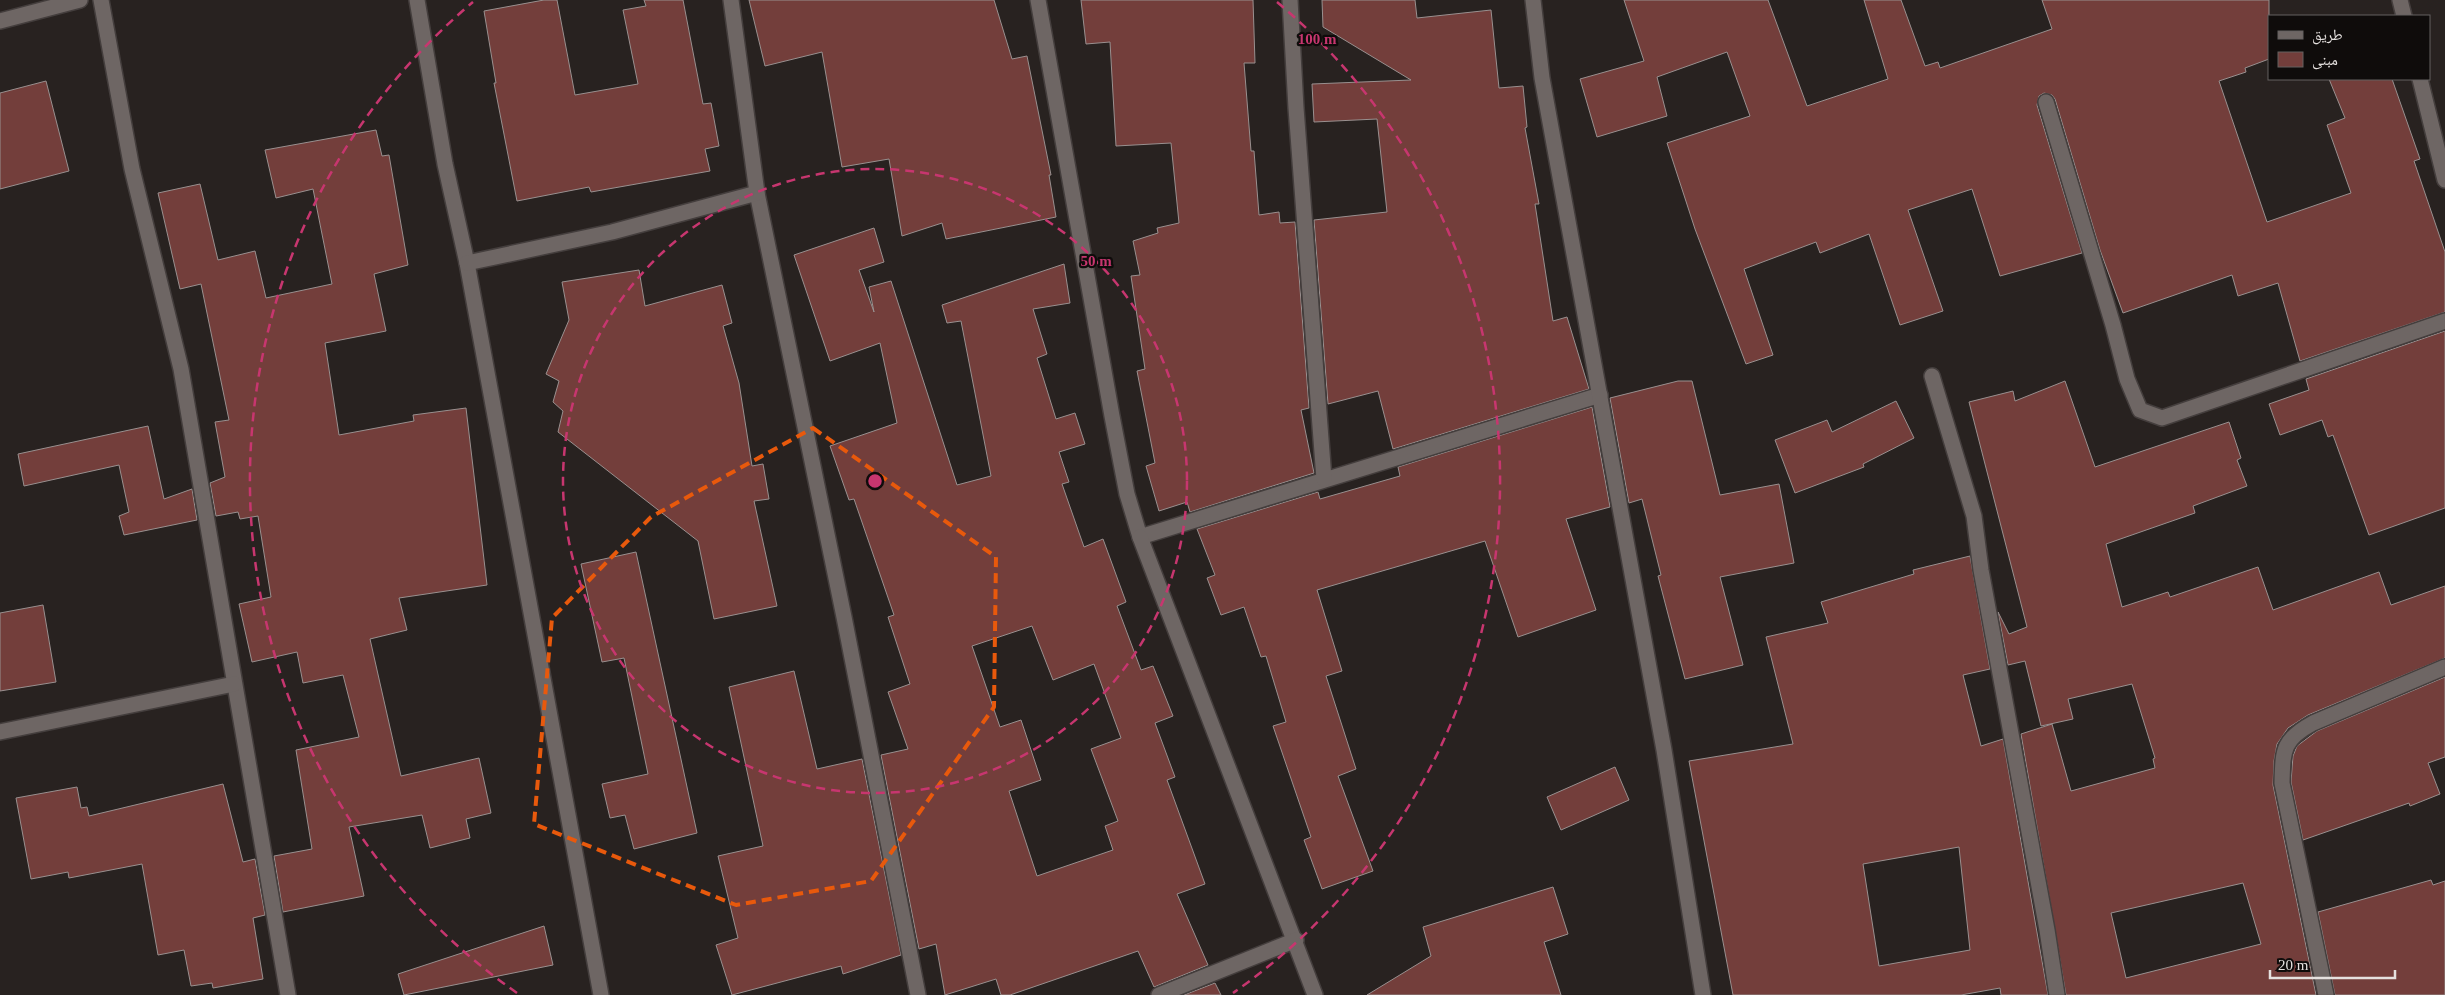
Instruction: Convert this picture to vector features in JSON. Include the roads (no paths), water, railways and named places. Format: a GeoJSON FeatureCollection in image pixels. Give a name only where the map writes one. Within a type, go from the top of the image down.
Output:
{"type":"FeatureCollection","features":[{"type":"Feature","properties":{"kind":"street"},"geometry":{"type":"LineString","coordinates":[[0,21],[80,0]]}},
{"type":"Feature","properties":{"kind":"street"},"geometry":{"type":"LineString","coordinates":[[102,0],[132,169],[181,369],[288,995]]}},
{"type":"Feature","properties":{"kind":"street"},"geometry":{"type":"LineString","coordinates":[[417,0],[445,164],[467,263],[601,995]]}},
{"type":"Feature","properties":{"kind":"street"},"geometry":{"type":"LineString","coordinates":[[730,0],[757,193],[844,617],[918,995]]}},
{"type":"Feature","properties":{"kind":"street"},"geometry":{"type":"LineString","coordinates":[[1038,0],[1127,494],[1140,537],[1296,940],[1315,995]]}},
{"type":"Feature","properties":{"kind":"street"},"geometry":{"type":"LineString","coordinates":[[1290,0],[1297,128],[1324,480]]}},
{"type":"Feature","properties":{"kind":"street"},"geometry":{"type":"LineString","coordinates":[[1532,0],[1542,78],[1664,750],[1703,995]]}},
{"type":"Feature","properties":{"kind":"street"},"geometry":{"type":"LineString","coordinates":[[2400,0],[2404,15]]}},
{"type":"Feature","properties":{"kind":"street"},"geometry":{"type":"LineString","coordinates":[[2420,80],[2445,180]]}},
{"type":"Feature","properties":{"kind":"street"},"geometry":{"type":"LineString","coordinates":[[2046,102],[2113,325],[2127,379],[2140,410],[2162,418],[2445,321]]}},
{"type":"Feature","properties":{"kind":"street"},"geometry":{"type":"LineString","coordinates":[[467,263],[612,232],[757,193]]}},
{"type":"Feature","properties":{"kind":"street"},"geometry":{"type":"LineString","coordinates":[[1932,376],[1974,516],[1981,570],[2047,930],[2056,995]]}},
{"type":"Feature","properties":{"kind":"street"},"geometry":{"type":"LineString","coordinates":[[1140,537],[1600,395]]}},
{"type":"Feature","properties":{"kind":"street"},"geometry":{"type":"LineString","coordinates":[[2326,995],[2282,783],[2283,754],[2293,734],[2313,723],[2445,667]]}},
{"type":"Feature","properties":{"kind":"street"},"geometry":{"type":"LineString","coordinates":[[0,732],[234,684]]}},
{"type":"Feature","properties":{"kind":"street"},"geometry":{"type":"LineString","coordinates":[[1159,995],[1296,940]]}}]}
